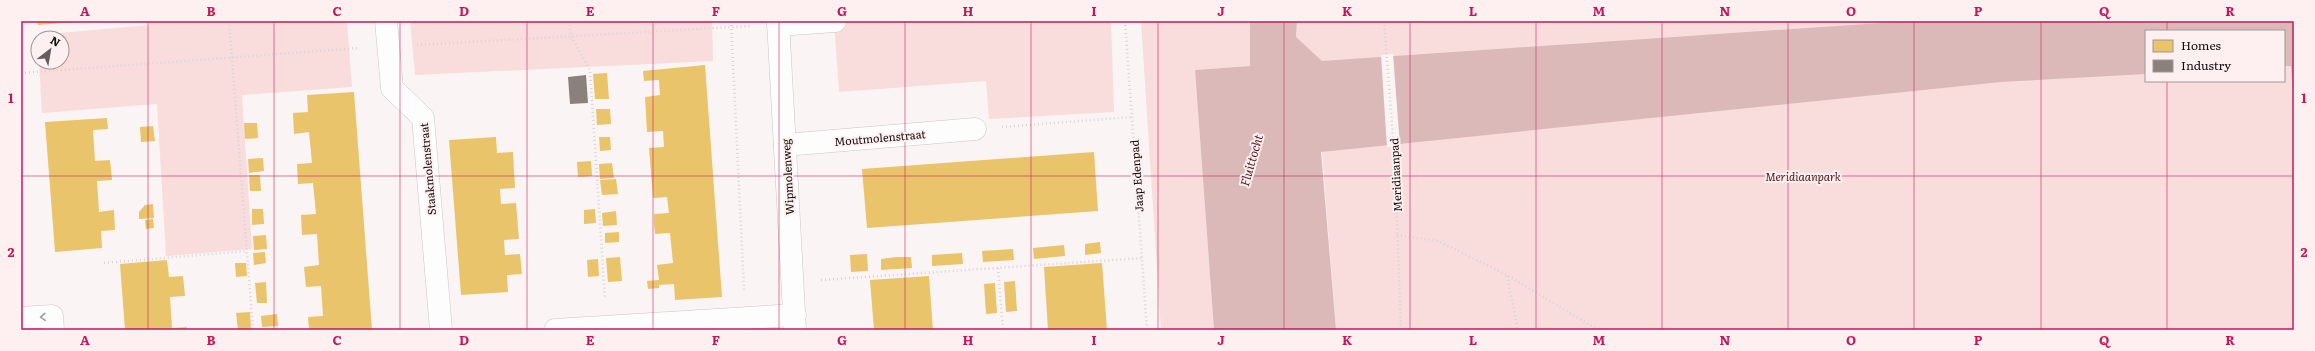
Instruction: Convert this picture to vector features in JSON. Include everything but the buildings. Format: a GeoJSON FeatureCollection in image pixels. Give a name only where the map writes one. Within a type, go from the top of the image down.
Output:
{"type":"FeatureCollection","features":[{"type":"Feature","properties":{"kind":"street","name":"Staakmolenstraat"},"geometry":{"type":"LineString","coordinates":[[386,21],[392,88],[423,118],[440,330]]}},
{"type":"Feature","properties":{"kind":"street"},"geometry":{"type":"LineString","coordinates":[[778,23],[835,21]]}},
{"type":"Feature","properties":{"kind":"street","name":"Wipmolenweg"},"geometry":{"type":"LineString","coordinates":[[778,23],[795,322]]}},
{"type":"Feature","properties":{"kind":"street","name":"Moutmolenstraat"},"geometry":{"type":"LineString","coordinates":[[785,145],[975,129]]}},
{"type":"Feature","properties":{"kind":"street"},"geometry":{"type":"LineString","coordinates":[[21,318],[52,316],[53,330]]}},
{"type":"Feature","properties":{"kind":"street"},"geometry":{"type":"LineString","coordinates":[[555,330],[746,318],[795,322]]}},
{"type":"Feature","properties":{"kind":"path"},"geometry":{"type":"LineString","coordinates":[[229,21],[253,330]]}},
{"type":"Feature","properties":{"kind":"path"},"geometry":{"type":"LineString","coordinates":[[570,21],[571,36],[590,70],[607,327]]}},
{"type":"Feature","properties":{"kind":"path"},"geometry":{"type":"LineString","coordinates":[[731,21],[746,318]]}},
{"type":"Feature","properties":{"kind":"path","name":"Jaap Edenpad"},"geometry":{"type":"LineString","coordinates":[[1125,21],[1147,330]]}},
{"type":"Feature","properties":{"kind":"path","name":"Meridiaanpad"},"geometry":{"type":"LineString","coordinates":[[1384,22],[1395,164],[1401,330]]}},
{"type":"Feature","properties":{"kind":"path"},"geometry":{"type":"LineString","coordinates":[[975,129],[1132,117]]}},
{"type":"Feature","properties":{"kind":"path"},"geometry":{"type":"LineString","coordinates":[[1397,235],[1438,241],[1507,275],[1598,330]]}},
{"type":"Feature","properties":{"kind":"path"},"geometry":{"type":"LineString","coordinates":[[104,263],[247,251]]}},
{"type":"Feature","properties":{"kind":"path"},"geometry":{"type":"LineString","coordinates":[[793,282],[1142,258]]}},
{"type":"Feature","properties":{"kind":"path"},"geometry":{"type":"LineString","coordinates":[[998,268],[1003,330]]}},
{"type":"Feature","properties":{"kind":"path"},"geometry":{"type":"LineString","coordinates":[[1507,275],[1518,330]]}},
{"type":"Feature","properties":{"kind":"green space"},"geometry":{"type":"Polygon","coordinates":[[[149,21],[347,21],[352,87],[242,95],[252,249],[166,256],[157,104],[42,113],[39,70],[70,70],[70,32],[149,25],[149,21]]]}},
{"type":"Feature","properties":{"kind":"green space"},"geometry":{"type":"Polygon","coordinates":[[[410,21],[712,21],[713,61],[415,75],[410,21]]]}},
{"type":"Feature","properties":{"kind":"green space"},"geometry":{"type":"Polygon","coordinates":[[[834,21],[1111,21],[1114,112],[989,119],[986,81],[839,92],[834,21]]]}},
{"type":"Feature","properties":{"kind":"green space"},"geometry":{"type":"Polygon","coordinates":[[[1141,21],[1250,21],[1250,66],[1195,70],[1214,330],[1161,330],[1141,21]]]}},
{"type":"Feature","properties":{"kind":"green space","name":"Meridiaanpark"},"geometry":{"type":"Polygon","coordinates":[[[1297,21],[2294,21],[2294,330],[1336,330],[1322,152],[1296,37],[1297,21]]]}},
{"type":"Feature","properties":{"kind":"water","name":"Fluittocht"},"geometry":{"type":"Polygon","coordinates":[[[1250,21],[1297,21],[1296,37],[1322,61],[1909,21],[2294,21],[2294,107],[2291,66],[2285,66],[2285,30],[2145,30],[2145,74],[2001,82],[1321,152],[1336,330],[1214,330],[1195,70],[1250,66],[1250,21]]]}},
{"type":"Feature","properties":{"kind":"pier"},"geometry":{"type":"Polygon","coordinates":[[[1393,54],[1400,146],[1387,147],[1381,55],[1393,54]]]}}]}
